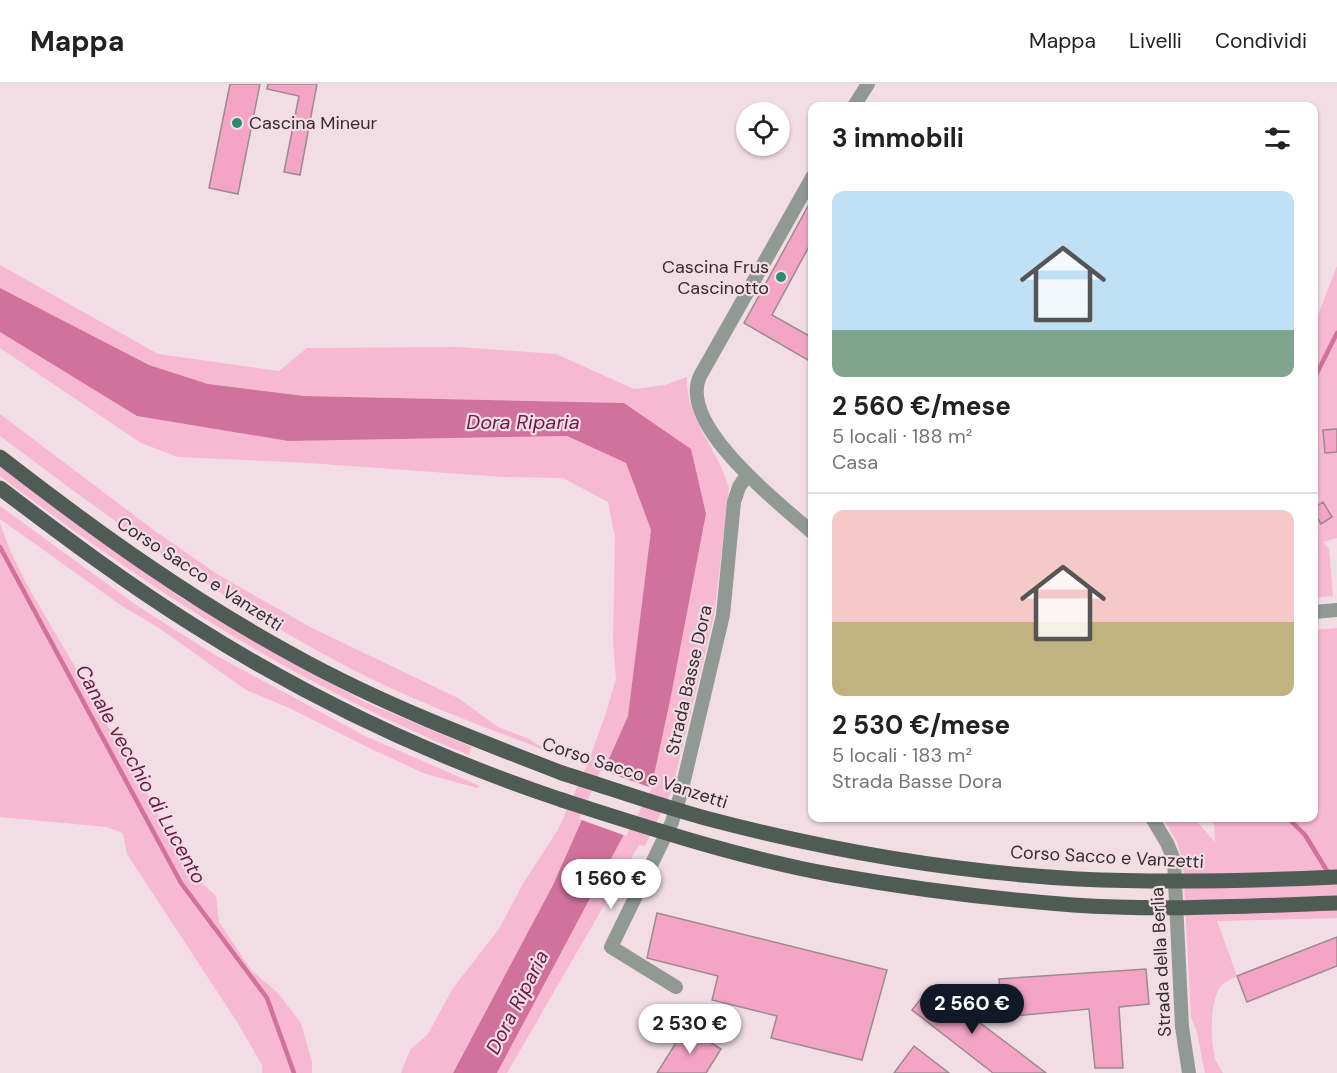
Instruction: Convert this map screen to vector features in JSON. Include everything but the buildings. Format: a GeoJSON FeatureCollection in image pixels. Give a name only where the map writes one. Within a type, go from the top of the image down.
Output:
{"type":"FeatureCollection","features":[{"type":"Feature","properties":{"kind":"main road","name":"Corso Sacco e Vanzetti"},"geometry":{"type":"LineString","coordinates":[[0,457],[128,553],[209,606],[295,656],[382,700],[472,739],[562,773],[705,818],[830,846],[915,861],[1054,877],[1151,882],[1337,878]]}},
{"type":"Feature","properties":{"kind":"main road"},"geometry":{"type":"LineString","coordinates":[[0,488],[122,578],[194,626],[264,667],[361,718],[440,754],[562,800],[707,846],[833,875],[998,898],[1086,905],[1219,907],[1337,903]]}},
{"type":"Feature","properties":{"kind":"street"},"geometry":{"type":"LineString","coordinates":[[857,102],[868,84]]}},
{"type":"Feature","properties":{"kind":"street"},"geometry":{"type":"LineString","coordinates":[[808,185],[696,384],[698,400],[705,418],[729,456],[747,475],[808,529]]}},
{"type":"Feature","properties":{"kind":"street","name":"Strada Basse Dora"},"geometry":{"type":"LineString","coordinates":[[676,987],[611,947],[672,822],[681,793],[723,615],[734,502],[739,487],[747,475]]}},
{"type":"Feature","properties":{"kind":"street"},"geometry":{"type":"LineString","coordinates":[[1318,612],[1337,610]]}},
{"type":"Feature","properties":{"kind":"street","name":"Strada della Berlia"},"geometry":{"type":"LineString","coordinates":[[1154,822],[1174,860],[1184,1070]]}},
{"type":"Feature","properties":{"kind":"shaded area"},"geometry":{"type":"Polygon","coordinates":[[[0,265],[158,354],[279,371],[307,348],[459,347],[556,354],[634,389],[665,385],[687,377],[691,406],[729,488],[714,616],[672,790],[645,846],[639,845],[507,1073],[497,1073],[653,780],[706,515],[624,403],[304,396],[208,384],[149,365],[0,289],[0,265]]]}},
{"type":"Feature","properties":{"kind":"shaded area"},"geometry":{"type":"Polygon","coordinates":[[[1337,266],[1337,538],[1323,542],[1329,549],[1333,596],[1318,598],[1318,315],[1337,266]]]}},
{"type":"Feature","properties":{"kind":"shaded area"},"geometry":{"type":"Polygon","coordinates":[[[0,332],[138,416],[288,441],[567,436],[626,463],[651,530],[628,716],[553,885],[453,1073],[401,1073],[410,1050],[428,1034],[453,988],[499,929],[524,882],[559,828],[589,760],[616,679],[613,642],[615,537],[608,502],[563,478],[503,477],[309,463],[178,457],[141,443],[0,348],[0,332]]]}},
{"type":"Feature","properties":{"kind":"shaded area"},"geometry":{"type":"Polygon","coordinates":[[[0,414],[155,531],[220,576],[312,628],[458,698],[498,727],[529,739],[547,751],[398,692],[328,656],[230,599],[136,536],[0,436],[0,414]]]}},
{"type":"Feature","properties":{"kind":"shaded area"},"geometry":{"type":"Polygon","coordinates":[[[0,466],[89,533],[180,597],[365,702],[472,747],[469,755],[343,697],[225,631],[56,518],[0,476],[0,466]]]}},
{"type":"Feature","properties":{"kind":"shaded area"},"geometry":{"type":"Polygon","coordinates":[[[0,506],[139,607],[215,655],[365,736],[480,786],[477,788],[423,773],[287,707],[246,690],[159,628],[122,606],[0,519],[0,506]]]}},
{"type":"Feature","properties":{"kind":"shaded area"},"geometry":{"type":"Polygon","coordinates":[[[0,523],[27,585],[74,665],[97,714],[122,743],[184,866],[216,896],[219,922],[251,970],[278,993],[301,1023],[312,1062],[312,1073],[262,1073],[262,1065],[237,1022],[127,854],[123,833],[106,827],[0,817],[0,523]]]}},
{"type":"Feature","properties":{"kind":"shaded area"},"geometry":{"type":"Polygon","coordinates":[[[1337,628],[1337,918],[1217,921],[1237,976],[1221,986],[1214,1002],[1212,1034],[1214,1054],[1223,1073],[1205,1073],[1197,1033],[1191,1017],[1183,864],[1177,842],[1165,822],[1198,822],[1215,842],[1212,822],[1318,822],[1318,630],[1337,628]]]}},
{"type":"Feature","properties":{"kind":"water","name":"Dora Riparia"},"geometry":{"type":"Polygon","coordinates":[[[0,288],[149,365],[208,384],[304,396],[624,403],[691,449],[706,514],[653,780],[497,1073],[453,1073],[553,885],[628,716],[651,530],[626,463],[567,436],[288,441],[137,416],[0,332],[0,288]]]}},
{"type":"Feature","properties":{"kind":"pier"},"geometry":{"type":"Polygon","coordinates":[[[601,770],[652,788],[626,836],[579,819],[601,770]]]}},
{"type":"Feature","properties":{"kind":"waterway"},"geometry":{"type":"LineString","coordinates":[[1318,371],[1337,333]]}},
{"type":"Feature","properties":{"kind":"waterway","name":"Canale vecchio di Lucento"},"geometry":{"type":"LineString","coordinates":[[0,547],[181,883],[267,998],[294,1073]]}},
{"type":"Feature","properties":{"kind":"waterway"},"geometry":{"type":"LineString","coordinates":[[1292,822],[1305,835],[1329,874]]}},
{"type":"Feature","properties":{"kind":"place","name":"Cascina Mineur"},"geometry":{"type":"Point","coordinates":[237,123]}},
{"type":"Feature","properties":{"kind":"place","name":"Cascina Frus Cascinotto"},"geometry":{"type":"Point","coordinates":[781,277]}}]}
